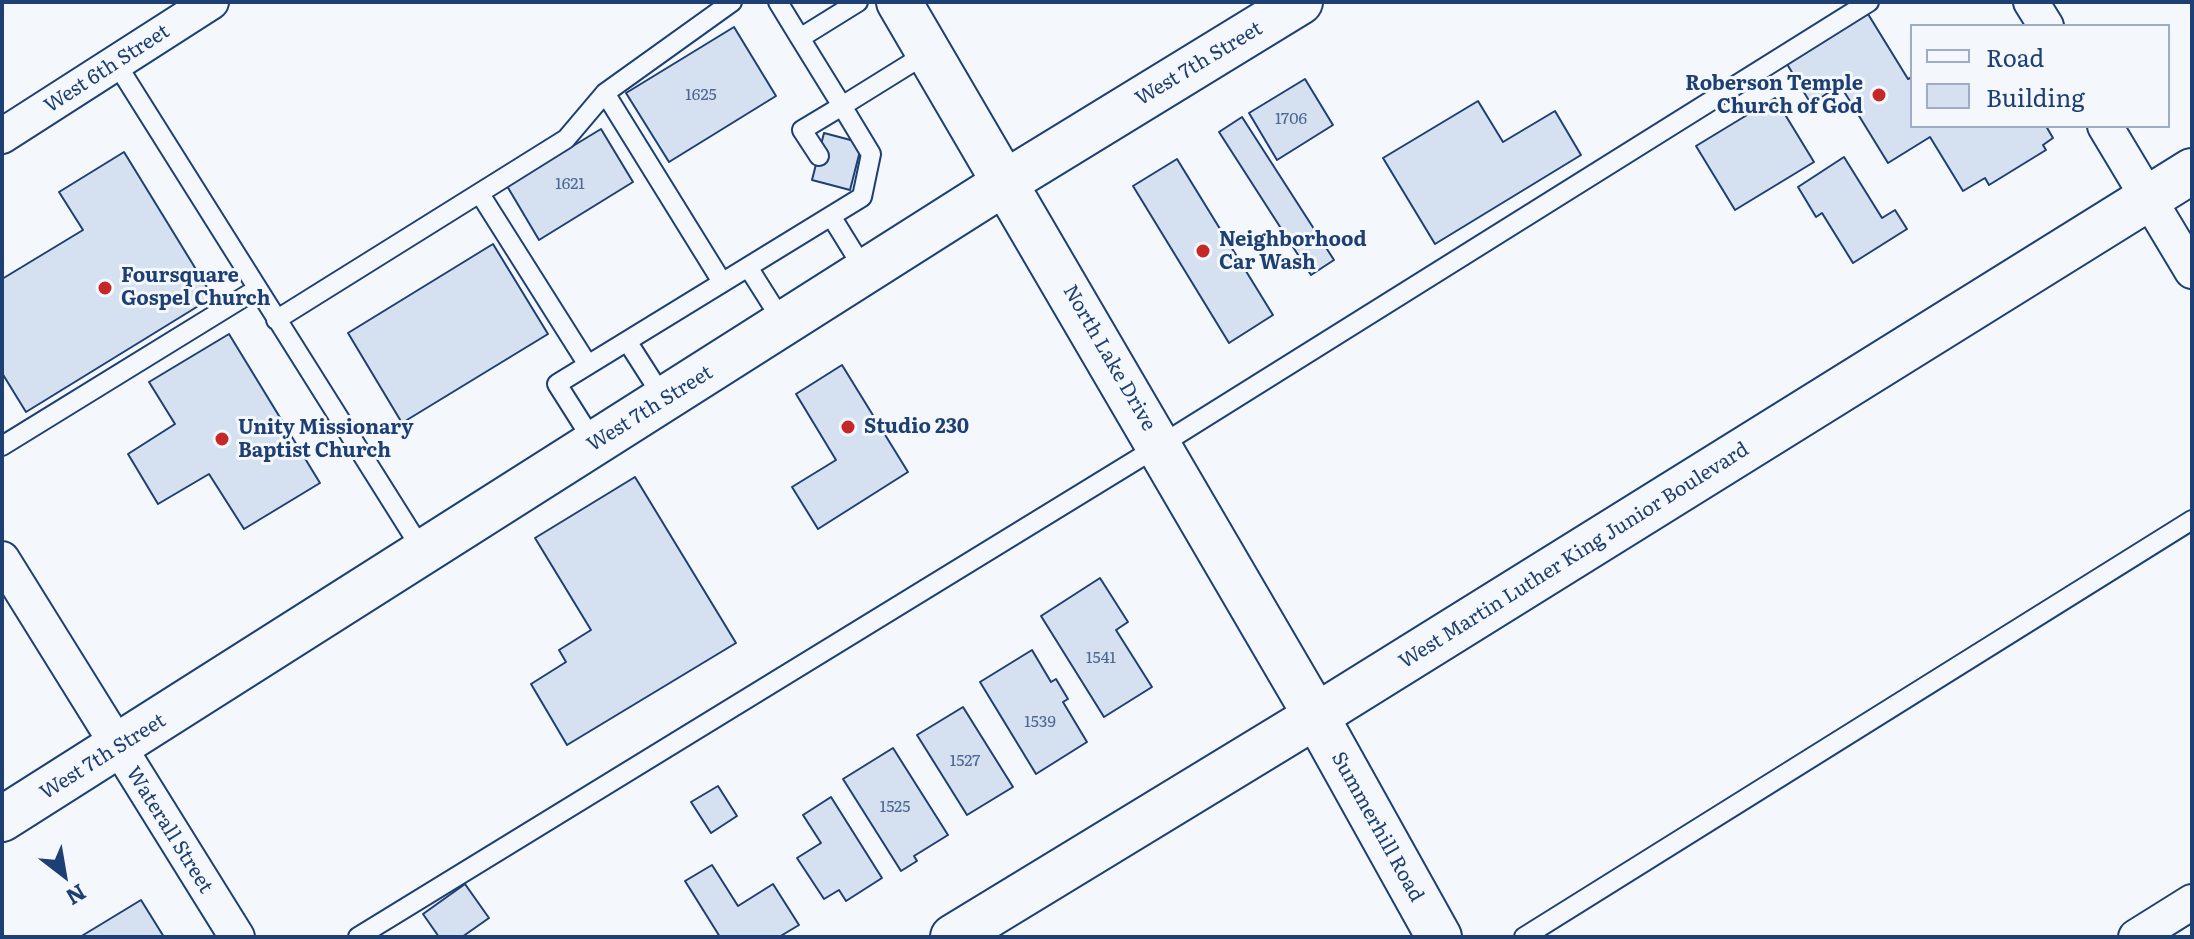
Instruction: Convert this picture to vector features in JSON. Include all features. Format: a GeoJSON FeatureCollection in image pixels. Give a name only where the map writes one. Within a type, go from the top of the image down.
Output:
{"type":"FeatureCollection","features":[{"type":"Feature","properties":{"kind":"main road","name":"North Lake Drive"},"geometry":{"type":"LineString","coordinates":[[899,2],[1316,716]]}},
{"type":"Feature","properties":{"kind":"main road","name":"West 7th Street"},"geometry":{"type":"LineString","coordinates":[[2,819],[118,749],[1006,182],[1300,2]]}},
{"type":"Feature","properties":{"kind":"main road","name":"West Martin Luther King Junior Boulevard"},"geometry":{"type":"LineString","coordinates":[[953,937],[1316,716],[2192,171]]}},
{"type":"Feature","properties":{"kind":"main road","name":"Summerhill Road"},"geometry":{"type":"LineString","coordinates":[[1316,716],[1439,937]]}},
{"type":"Feature","properties":{"kind":"street","name":"West 6th Street"},"geometry":{"type":"LineString","coordinates":[[2,136],[211,2]]}},
{"type":"Feature","properties":{"kind":"street"},"geometry":{"type":"LineString","coordinates":[[2031,2],[2045,24]]}},
{"type":"Feature","properties":{"kind":"street"},"geometry":{"type":"LineString","coordinates":[[2106,128],[2192,271]]}},
{"type":"Feature","properties":{"kind":"street","name":"Waterall Street"},"geometry":{"type":"LineString","coordinates":[[2,559],[237,937]]}},
{"type":"Feature","properties":{"kind":"street"},"geometry":{"type":"LineString","coordinates":[[2136,937],[2192,902]]}},
{"type":"Feature","properties":{"kind":"lane"},"geometry":{"type":"LineString","coordinates":[[276,320],[566,139],[605,93],[732,2]]}},
{"type":"Feature","properties":{"kind":"lane"},"geometry":{"type":"LineString","coordinates":[[595,444],[557,384],[862,197],[862,170],[871,154],[778,2]]}},
{"type":"Feature","properties":{"kind":"lane"},"geometry":{"type":"LineString","coordinates":[[800,38],[858,2]]}},
{"type":"Feature","properties":{"kind":"lane"},"geometry":{"type":"LineString","coordinates":[[358,937],[1159,446],[1869,2]]}},
{"type":"Feature","properties":{"kind":"lane"},"geometry":{"type":"LineString","coordinates":[[819,156],[802,130],[929,52]]}},
{"type":"Feature","properties":{"kind":"lane"},"geometry":{"type":"LineString","coordinates":[[116,63],[424,553]]}},
{"type":"Feature","properties":{"kind":"lane"},"geometry":{"type":"LineString","coordinates":[[605,93],[722,282]]}},
{"type":"Feature","properties":{"kind":"lane"},"geometry":{"type":"LineString","coordinates":[[480,194],[588,365]]}},
{"type":"Feature","properties":{"kind":"lane"},"geometry":{"type":"LineString","coordinates":[[831,216],[865,271]]}},
{"type":"Feature","properties":{"kind":"lane"},"geometry":{"type":"LineString","coordinates":[[748,267],[784,324]]}},
{"type":"Feature","properties":{"kind":"lane"},"geometry":{"type":"LineString","coordinates":[[2,446],[257,289]]}},
{"type":"Feature","properties":{"kind":"lane"},"geometry":{"type":"LineString","coordinates":[[627,341],[664,400]]}},
{"type":"Feature","properties":{"kind":"lane"},"geometry":{"type":"LineString","coordinates":[[1524,937],[2192,520]]}},
{"type":"Feature","properties":{"kind":"building","name":"Roberson Temple Church of God"},"geometry":{"type":"Polygon","coordinates":[[[1868,14],[1910,78],[1910,128],[2047,128],[2053,138],[2043,145],[2046,150],[1989,185],[1985,178],[1963,191],[1930,137],[1888,163],[1840,85],[1811,104],[1787,64],[1868,14]]]}},
{"type":"Feature","properties":{"kind":"building"},"geometry":{"type":"Polygon","coordinates":[[[734,27],[776,96],[669,162],[626,93],[734,27]]]}},
{"type":"Feature","properties":{"kind":"building"},"geometry":{"type":"Polygon","coordinates":[[[1305,79],[1333,125],[1277,160],[1249,113],[1305,79]]]}},
{"type":"Feature","properties":{"kind":"building"},"geometry":{"type":"Polygon","coordinates":[[[1775,98],[1814,162],[1735,210],[1696,146],[1775,98]]]}},
{"type":"Feature","properties":{"kind":"building"},"geometry":{"type":"Polygon","coordinates":[[[1478,101],[1503,142],[1555,111],[1581,155],[1435,244],[1383,158],[1478,101]]]}},
{"type":"Feature","properties":{"kind":"building"},"geometry":{"type":"Polygon","coordinates":[[[1242,117],[1334,260],[1311,275],[1219,132],[1242,117]]]}},
{"type":"Feature","properties":{"kind":"building"},"geometry":{"type":"Polygon","coordinates":[[[601,129],[633,182],[539,240],[507,186],[601,129]]]}},
{"type":"Feature","properties":{"kind":"building"},"geometry":{"type":"Polygon","coordinates":[[[824,133],[862,143],[850,190],[812,180],[824,133]]]}},
{"type":"Feature","properties":{"kind":"building","name":"Foursquare Gospel Church"},"geometry":{"type":"Polygon","coordinates":[[[124,152],[213,297],[26,412],[2,373],[2,279],[83,230],[59,192],[124,152]]]}},
{"type":"Feature","properties":{"kind":"building"},"geometry":{"type":"Polygon","coordinates":[[[1844,157],[1882,218],[1895,210],[1907,229],[1853,263],[1822,213],[1816,217],[1798,187],[1844,157]]]}},
{"type":"Feature","properties":{"kind":"building","name":"Neighborhood Car Wash"},"geometry":{"type":"Polygon","coordinates":[[[1177,159],[1273,315],[1229,343],[1133,186],[1177,159]]]}},
{"type":"Feature","properties":{"kind":"building"},"geometry":{"type":"Polygon","coordinates":[[[493,244],[548,334],[402,423],[348,333],[493,244]]]}},
{"type":"Feature","properties":{"kind":"building","name":"Unity Missionary Baptist Church"},"geometry":{"type":"Polygon","coordinates":[[[229,334],[320,483],[244,529],[209,474],[158,504],[128,454],[175,424],[149,382],[229,334]]]}},
{"type":"Feature","properties":{"kind":"building","name":"Studio 230"},"geometry":{"type":"Polygon","coordinates":[[[842,365],[908,472],[818,529],[792,487],[836,460],[796,394],[842,365]]]}},
{"type":"Feature","properties":{"kind":"building"},"geometry":{"type":"Polygon","coordinates":[[[635,477],[736,643],[567,745],[531,684],[566,662],[559,650],[591,630],[535,538],[635,477]]]}},
{"type":"Feature","properties":{"kind":"building"},"geometry":{"type":"Polygon","coordinates":[[[1100,578],[1128,622],[1116,630],[1152,687],[1104,717],[1041,616],[1100,578]]]}},
{"type":"Feature","properties":{"kind":"building"},"geometry":{"type":"Polygon","coordinates":[[[1032,650],[1051,682],[1056,679],[1068,699],[1063,702],[1087,742],[1036,774],[980,682],[1032,650]]]}},
{"type":"Feature","properties":{"kind":"building"},"geometry":{"type":"Polygon","coordinates":[[[963,707],[1013,787],[967,815],[917,735],[963,707]]]}},
{"type":"Feature","properties":{"kind":"building"},"geometry":{"type":"Polygon","coordinates":[[[893,748],[948,835],[914,856],[917,861],[901,871],[843,779],[893,748]]]}},
{"type":"Feature","properties":{"kind":"building"},"geometry":{"type":"Polygon","coordinates":[[[718,786],[737,816],[711,833],[691,802],[718,786]]]}},
{"type":"Feature","properties":{"kind":"building"},"geometry":{"type":"Polygon","coordinates":[[[831,797],[882,878],[846,901],[839,890],[824,899],[797,858],[821,843],[803,815],[831,797]]]}},
{"type":"Feature","properties":{"kind":"building"},"geometry":{"type":"Polygon","coordinates":[[[712,865],[738,906],[773,884],[799,925],[779,937],[720,937],[685,881],[712,865]]]}},
{"type":"Feature","properties":{"kind":"building"},"geometry":{"type":"Polygon","coordinates":[[[465,884],[489,918],[462,937],[439,937],[423,914],[465,884]]]}},
{"type":"Feature","properties":{"kind":"building"},"geometry":{"type":"Polygon","coordinates":[[[141,900],[164,937],[80,937],[141,900]]]}},
{"type":"Feature","properties":{"kind":"place","name":"Roberson Temple Church of God"},"geometry":{"type":"Point","coordinates":[1879,95]}},
{"type":"Feature","properties":{"kind":"place","name":"Neighborhood Car Wash"},"geometry":{"type":"Point","coordinates":[1203,251]}},
{"type":"Feature","properties":{"kind":"place","name":"Foursquare Gospel Church"},"geometry":{"type":"Point","coordinates":[105,288]}},
{"type":"Feature","properties":{"kind":"place","name":"Studio 230"},"geometry":{"type":"Point","coordinates":[848,427]}},
{"type":"Feature","properties":{"kind":"place","name":"Unity Missionary Baptist Church"},"geometry":{"type":"Point","coordinates":[222,439]}}]}
